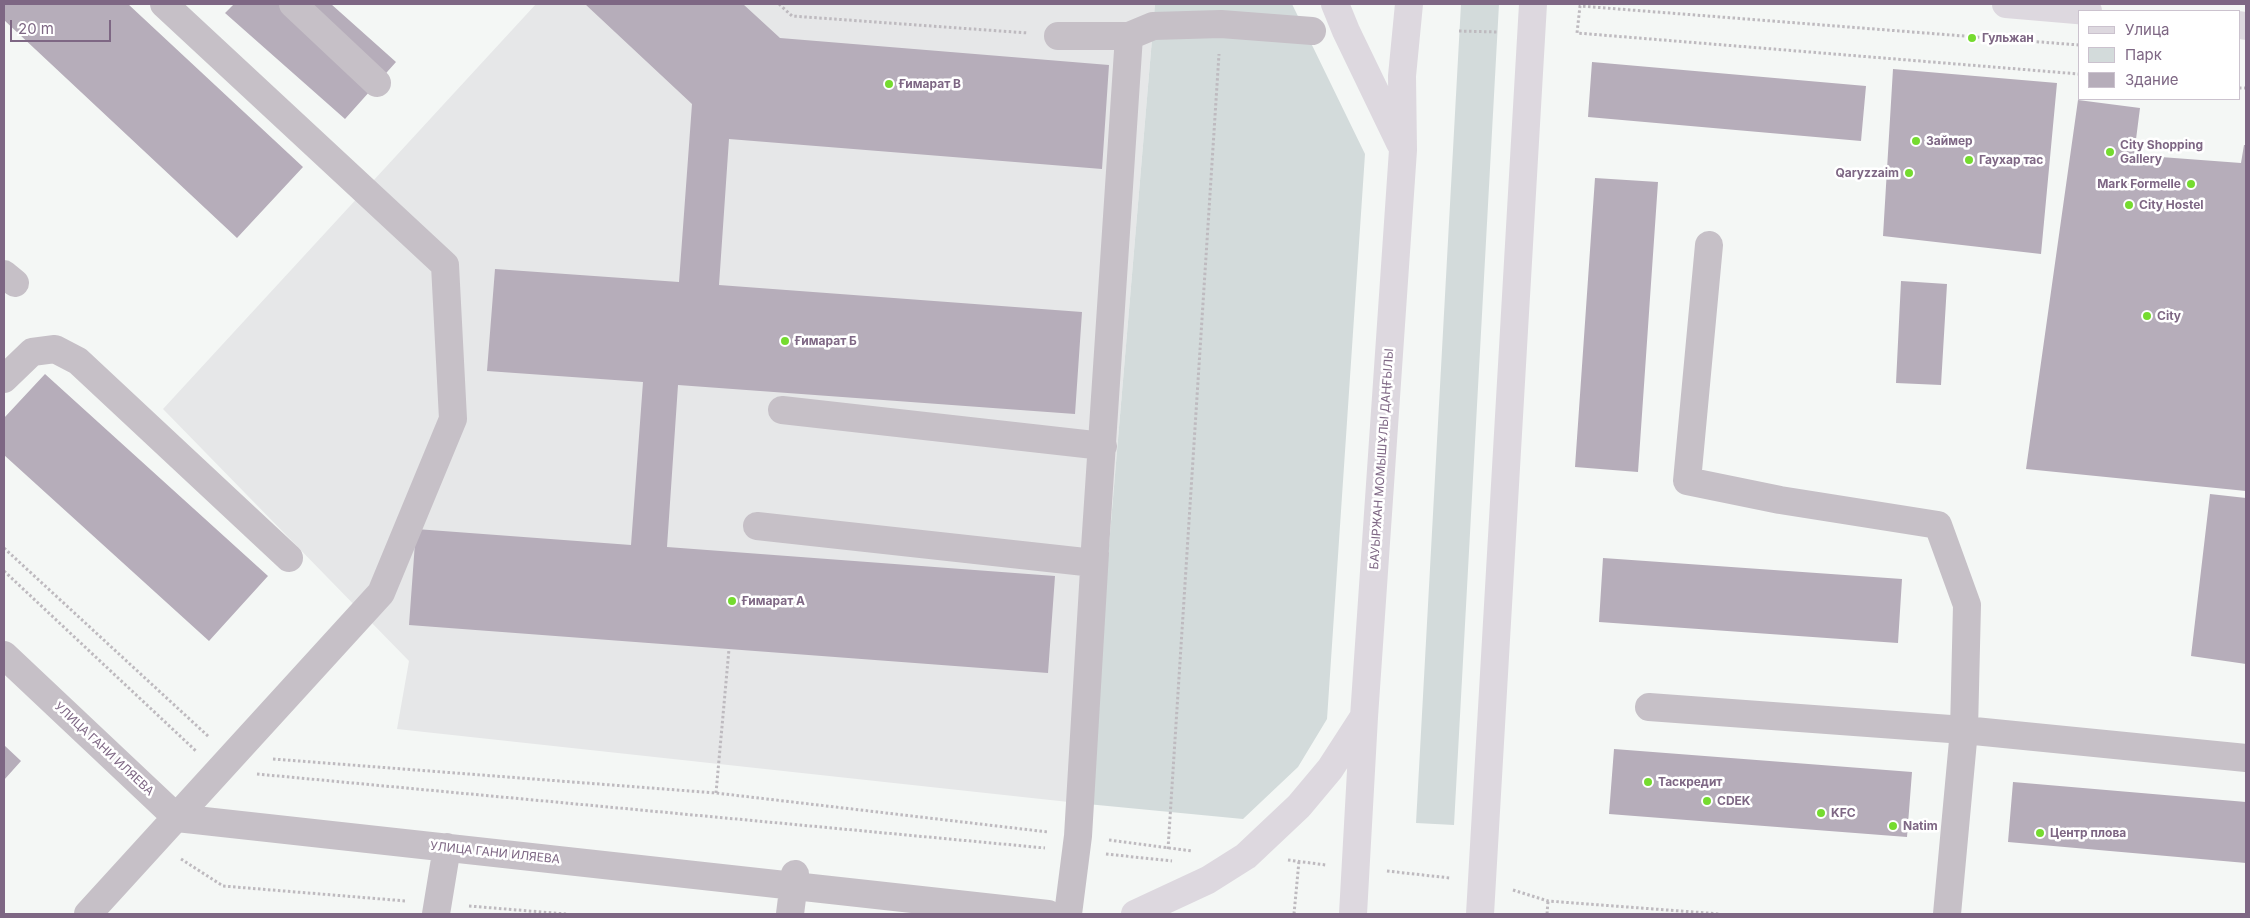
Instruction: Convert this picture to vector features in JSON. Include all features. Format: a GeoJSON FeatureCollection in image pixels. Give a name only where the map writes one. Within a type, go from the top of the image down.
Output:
{"type":"FeatureCollection","features":[{"type":"Feature","properties":{"kind":"main road"},"geometry":{"type":"LineString","coordinates":[[1335,4],[1403,150]]}},
{"type":"Feature","properties":{"kind":"main road","name":"БАУЫРЖАН МОМЫШҰЛЫ ДАҢҒЫЛЫ"},"geometry":{"type":"LineString","coordinates":[[1353,914],[1364,717],[1403,150],[1402,76],[1409,4]]}},
{"type":"Feature","properties":{"kind":"main road"},"geometry":{"type":"LineString","coordinates":[[1480,914],[1533,4]]}},
{"type":"Feature","properties":{"kind":"main road"},"geometry":{"type":"LineString","coordinates":[[2006,4],[2078,10]]}},
{"type":"Feature","properties":{"kind":"main road"},"geometry":{"type":"LineString","coordinates":[[1135,914],[1208,880],[1246,856],[1299,806],[1330,769],[1364,717]]}},
{"type":"Feature","properties":{"kind":"street"},"geometry":{"type":"LineString","coordinates":[[88,914],[381,593],[453,419],[445,265],[164,4]]}},
{"type":"Feature","properties":{"kind":"street"},"geometry":{"type":"LineString","coordinates":[[293,4],[377,83]]}},
{"type":"Feature","properties":{"kind":"street"},"geometry":{"type":"LineString","coordinates":[[1058,36],[1129,36],[1153,26],[1221,24],[1312,31]]}},
{"type":"Feature","properties":{"kind":"street"},"geometry":{"type":"LineString","coordinates":[[1068,914],[1077,843],[1129,36]]}},
{"type":"Feature","properties":{"kind":"street"},"geometry":{"type":"LineString","coordinates":[[1709,245],[1687,481],[1780,500],[1938,525],[1967,605],[1964,730],[1946,914]]}},
{"type":"Feature","properties":{"kind":"street"},"geometry":{"type":"LineString","coordinates":[[4,380],[32,352],[55,349],[78,361],[289,558]]}},
{"type":"Feature","properties":{"kind":"street"},"geometry":{"type":"LineString","coordinates":[[782,410],[1103,446]]}},
{"type":"Feature","properties":{"kind":"street"},"geometry":{"type":"LineString","coordinates":[[757,526],[1094,563],[1096,552]]}},
{"type":"Feature","properties":{"kind":"street","name":"УЛИЦА ГАНИ ИЛЯЕВА"},"geometry":{"type":"LineString","coordinates":[[4,656],[177,818],[447,847],[795,880],[1048,914]]}},
{"type":"Feature","properties":{"kind":"street"},"geometry":{"type":"LineString","coordinates":[[1649,707],[1964,730],[2246,758]]}},
{"type":"Feature","properties":{"kind":"street"},"geometry":{"type":"LineString","coordinates":[[437,909],[447,847]]}},
{"type":"Feature","properties":{"kind":"street"},"geometry":{"type":"LineString","coordinates":[[790,914],[795,880]]}},
{"type":"Feature","properties":{"kind":"path"},"geometry":{"type":"LineString","coordinates":[[779,4],[792,16],[1058,36]]}},
{"type":"Feature","properties":{"kind":"path"},"geometry":{"type":"LineString","coordinates":[[2078,45],[1580,6],[1577,33],[2078,74]]}},
{"type":"Feature","properties":{"kind":"path"},"geometry":{"type":"LineString","coordinates":[[1168,849],[1221,24]]}},
{"type":"Feature","properties":{"kind":"path"},"geometry":{"type":"LineString","coordinates":[[1459,31],[1497,32]]}},
{"type":"Feature","properties":{"kind":"path"},"geometry":{"type":"LineString","coordinates":[[4,548],[224,763],[716,793],[1077,843],[1175,861]]}},
{"type":"Feature","properties":{"kind":"path"},"geometry":{"type":"LineString","coordinates":[[4,571],[224,763],[1077,843],[1198,852]]}},
{"type":"Feature","properties":{"kind":"path"},"geometry":{"type":"LineString","coordinates":[[716,793],[728,649]]}},
{"type":"Feature","properties":{"kind":"path"},"geometry":{"type":"LineString","coordinates":[[1294,914],[1299,862],[1326,865]]}},
{"type":"Feature","properties":{"kind":"path"},"geometry":{"type":"LineString","coordinates":[[1403,873],[1446,877]]}},
{"type":"Feature","properties":{"kind":"path"},"geometry":{"type":"LineString","coordinates":[[223,886],[437,909],[566,914]]}},
{"type":"Feature","properties":{"kind":"path"},"geometry":{"type":"LineString","coordinates":[[1514,890],[1548,901],[1720,914]]}},
{"type":"Feature","properties":{"kind":"path"},"geometry":{"type":"LineString","coordinates":[[1547,914],[1548,901]]}},
{"type":"Feature","properties":{"kind":"shaded area"},"geometry":{"type":"Polygon","coordinates":[[[536,4],[1155,4],[1087,804],[397,729],[409,661],[163,409],[536,4]]]}},
{"type":"Feature","properties":{"kind":"green space"},"geometry":{"type":"Polygon","coordinates":[[[1155,4],[1292,4],[1365,154],[1327,719],[1298,767],[1243,819],[1087,804],[1155,4]]]}},
{"type":"Feature","properties":{"kind":"green space"},"geometry":{"type":"Polygon","coordinates":[[[1461,4],[1499,4],[1454,825],[1416,823],[1461,4]]]}},
{"type":"Feature","properties":{"kind":"building"},"geometry":{"type":"Polygon","coordinates":[[[4,4],[128,4],[303,167],[237,238],[4,20],[4,4]]]}},
{"type":"Feature","properties":{"kind":"building"},"geometry":{"type":"Polygon","coordinates":[[[234,4],[331,4],[396,62],[345,119],[225,13],[234,4]]]}},
{"type":"Feature","properties":{"kind":"building"},"geometry":{"type":"Polygon","coordinates":[[[585,4],[743,4],[780,38],[1109,65],[1102,169],[729,139],[719,285],[1082,312],[1075,414],[678,385],[667,547],[1055,576],[1048,673],[409,625],[416,529],[631,545],[643,382],[487,371],[495,269],[679,282],[692,104],[585,4]]]}},
{"type":"Feature","properties":{"kind":"building"},"geometry":{"type":"Polygon","coordinates":[[[1592,62],[1866,86],[1861,141],[1588,117],[1592,62]]]}},
{"type":"Feature","properties":{"kind":"building","name":"Гаухар тас"},"geometry":{"type":"Polygon","coordinates":[[[1893,69],[2057,83],[2041,254],[1883,236],[1893,69]]]}},
{"type":"Feature","properties":{"kind":"building","name":"City"},"geometry":{"type":"Polygon","coordinates":[[[2078,100],[2140,108],[2134,155],[2241,163],[2244,145],[2246,145],[2246,491],[2026,469],[2078,100]]]}},
{"type":"Feature","properties":{"kind":"building"},"geometry":{"type":"Polygon","coordinates":[[[1595,178],[1658,182],[1638,472],[1575,467],[1595,178]]]}},
{"type":"Feature","properties":{"kind":"building"},"geometry":{"type":"Polygon","coordinates":[[[1901,281],[1947,284],[1941,385],[1896,383],[1901,281]]]}},
{"type":"Feature","properties":{"kind":"building"},"geometry":{"type":"Polygon","coordinates":[[[45,374],[268,576],[209,641],[4,455],[4,418],[45,374]]]}},
{"type":"Feature","properties":{"kind":"building"},"geometry":{"type":"Polygon","coordinates":[[[2210,494],[2246,498],[2246,664],[2191,656],[2210,494]]]}},
{"type":"Feature","properties":{"kind":"building"},"geometry":{"type":"Polygon","coordinates":[[[1603,558],[1902,579],[1898,643],[1599,622],[1603,558]]]}},
{"type":"Feature","properties":{"kind":"building"},"geometry":{"type":"Polygon","coordinates":[[[4,745],[21,761],[4,780],[4,745]]]}},
{"type":"Feature","properties":{"kind":"building"},"geometry":{"type":"Polygon","coordinates":[[[1614,749],[1912,772],[1907,837],[1609,814],[1614,749]]]}},
{"type":"Feature","properties":{"kind":"building"},"geometry":{"type":"Polygon","coordinates":[[[2013,782],[2246,802],[2246,863],[2008,842],[2013,782]]]}},
{"type":"Feature","properties":{"kind":"place","name":"Гульжан"},"geometry":{"type":"Point","coordinates":[1972,38]}},
{"type":"Feature","properties":{"kind":"place","name":"Ғимарат В"},"geometry":{"type":"Point","coordinates":[889,84]}},
{"type":"Feature","properties":{"kind":"place","name":"Займер"},"geometry":{"type":"Point","coordinates":[1916,141]}},
{"type":"Feature","properties":{"kind":"place","name":"City Shopping Gallery"},"geometry":{"type":"Point","coordinates":[2110,152]}},
{"type":"Feature","properties":{"kind":"place","name":"Гаухар тас"},"geometry":{"type":"Point","coordinates":[1969,160]}},
{"type":"Feature","properties":{"kind":"place","name":"Qaryzzaim"},"geometry":{"type":"Point","coordinates":[1909,173]}},
{"type":"Feature","properties":{"kind":"place","name":"Mark Formelle"},"geometry":{"type":"Point","coordinates":[2191,184]}},
{"type":"Feature","properties":{"kind":"place","name":"City Hostel"},"geometry":{"type":"Point","coordinates":[2129,205]}},
{"type":"Feature","properties":{"kind":"place","name":"City"},"geometry":{"type":"Point","coordinates":[2147,316]}},
{"type":"Feature","properties":{"kind":"place","name":"Ғимарат Б"},"geometry":{"type":"Point","coordinates":[785,341]}},
{"type":"Feature","properties":{"kind":"place","name":"Ғимарат А"},"geometry":{"type":"Point","coordinates":[732,601]}},
{"type":"Feature","properties":{"kind":"place","name":"Таскредит"},"geometry":{"type":"Point","coordinates":[1648,782]}},
{"type":"Feature","properties":{"kind":"place","name":"CDEK"},"geometry":{"type":"Point","coordinates":[1707,801]}},
{"type":"Feature","properties":{"kind":"place","name":"KFC"},"geometry":{"type":"Point","coordinates":[1821,813]}},
{"type":"Feature","properties":{"kind":"place","name":"Natim"},"geometry":{"type":"Point","coordinates":[1893,826]}},
{"type":"Feature","properties":{"kind":"place","name":"Центр плова"},"geometry":{"type":"Point","coordinates":[2040,833]}}]}
